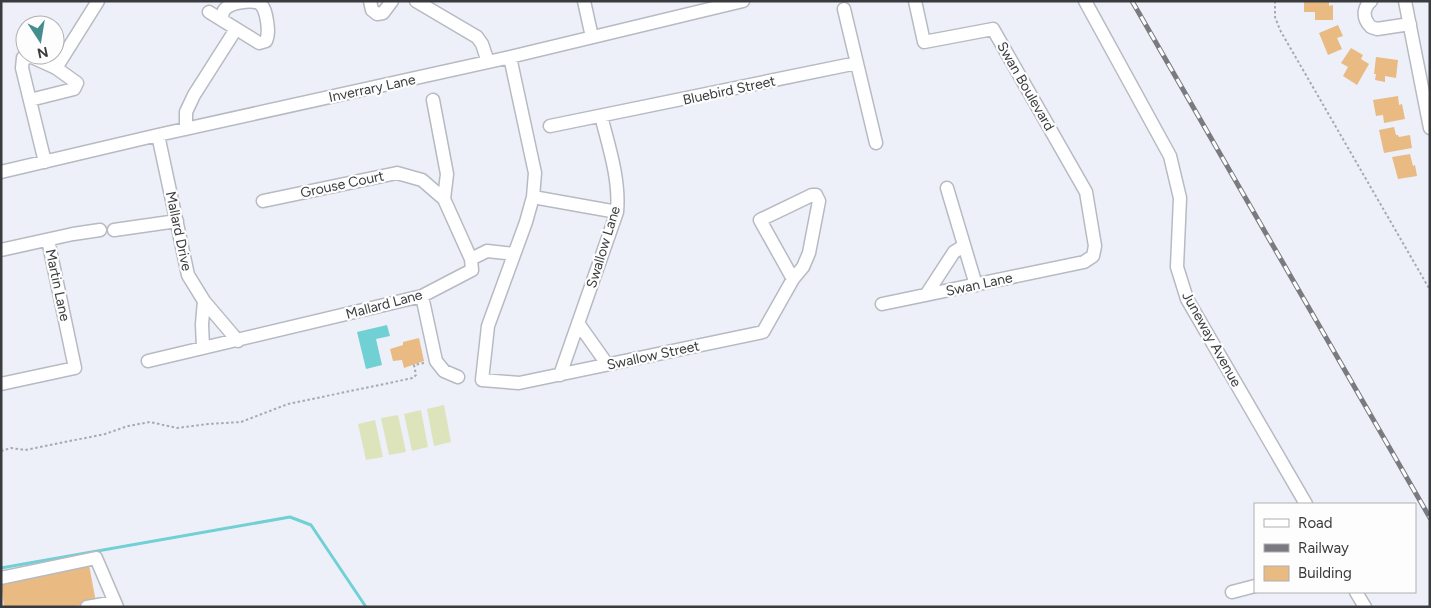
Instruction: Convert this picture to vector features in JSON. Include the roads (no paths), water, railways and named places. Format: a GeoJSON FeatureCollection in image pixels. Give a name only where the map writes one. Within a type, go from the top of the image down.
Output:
{"type":"FeatureCollection","features":[{"type":"Feature","properties":{"kind":"street"},"geometry":{"type":"LineString","coordinates":[[56,68],[98,1]]}},
{"type":"Feature","properties":{"kind":"street"},"geometry":{"type":"LineString","coordinates":[[370,1],[372,10],[377,14],[383,13],[392,1]]}},
{"type":"Feature","properties":{"kind":"street"},"geometry":{"type":"LineString","coordinates":[[416,1],[478,37],[488,62]]}},
{"type":"Feature","properties":{"kind":"street"},"geometry":{"type":"LineString","coordinates":[[584,1],[592,37]]}},
{"type":"Feature","properties":{"kind":"street","name":"Inverrary Lane"},"geometry":{"type":"LineString","coordinates":[[1,172],[510,57],[592,37],[690,7],[743,1]]}},
{"type":"Feature","properties":{"kind":"street","name":"Swan Boulevard"},"geometry":{"type":"LineString","coordinates":[[915,1],[924,42],[994,29],[1086,192],[1095,246],[1094,256],[1076,264]]}},
{"type":"Feature","properties":{"kind":"street","name":"Juneway Avenue"},"geometry":{"type":"LineString","coordinates":[[1085,1],[1170,156],[1180,198],[1177,266],[1187,299],[1305,503]]}},
{"type":"Feature","properties":{"kind":"street"},"geometry":{"type":"LineString","coordinates":[[1371,1],[1366,6],[1364,15],[1371,27],[1377,29],[1410,24]]}},
{"type":"Feature","properties":{"kind":"street"},"geometry":{"type":"LineString","coordinates":[[1404,1],[1430,128]]}},
{"type":"Feature","properties":{"kind":"street"},"geometry":{"type":"LineString","coordinates":[[209,12],[259,43],[266,40],[268,30],[264,9],[260,4],[255,2],[225,8],[222,20]]}},
{"type":"Feature","properties":{"kind":"street"},"geometry":{"type":"LineString","coordinates":[[844,9],[876,143]]}},
{"type":"Feature","properties":{"kind":"street"},"geometry":{"type":"LineString","coordinates":[[186,129],[186,112],[190,104],[236,29]]}},
{"type":"Feature","properties":{"kind":"street"},"geometry":{"type":"LineString","coordinates":[[30,100],[74,89],[77,83],[56,68],[32,57],[23,58],[22,68],[45,162]]}},
{"type":"Feature","properties":{"kind":"street"},"geometry":{"type":"LineString","coordinates":[[434,100],[447,174],[444,199],[471,259],[487,251],[514,254],[533,197],[535,173],[510,57]]}},
{"type":"Feature","properties":{"kind":"street","name":"Bluebird Street"},"geometry":{"type":"LineString","coordinates":[[550,126],[857,63]]}},
{"type":"Feature","properties":{"kind":"street","name":"Swallow Lane"},"geometry":{"type":"LineString","coordinates":[[560,375],[617,212],[618,198],[615,174],[602,116]]}},
{"type":"Feature","properties":{"kind":"street","name":"Mallard Drive"},"geometry":{"type":"LineString","coordinates":[[158,135],[188,275],[204,301],[238,341]]}},
{"type":"Feature","properties":{"kind":"street","name":"Grouse Court"},"geometry":{"type":"LineString","coordinates":[[263,201],[397,173],[422,180],[444,199]]}},
{"type":"Feature","properties":{"kind":"street"},"geometry":{"type":"LineString","coordinates":[[947,188],[976,285]]}},
{"type":"Feature","properties":{"kind":"street","name":"Swallow Street"},"geometry":{"type":"LineString","coordinates":[[514,254],[488,326],[482,380],[519,384],[763,332],[793,280],[804,267],[809,253],[818,201],[816,196],[812,195],[760,220],[793,280]]}},
{"type":"Feature","properties":{"kind":"street"},"geometry":{"type":"LineString","coordinates":[[533,197],[617,212]]}},
{"type":"Feature","properties":{"kind":"street"},"geometry":{"type":"LineString","coordinates":[[114,230],[177,221]]}},
{"type":"Feature","properties":{"kind":"street"},"geometry":{"type":"LineString","coordinates":[[48,240],[100,230]]}},
{"type":"Feature","properties":{"kind":"street","name":"Martin Lane"},"geometry":{"type":"LineString","coordinates":[[1,250],[48,240],[75,368],[1,384]]}},
{"type":"Feature","properties":{"kind":"street"},"geometry":{"type":"LineString","coordinates":[[926,295],[954,252],[964,246]]}},
{"type":"Feature","properties":{"kind":"street","name":"Mallard Lane"},"geometry":{"type":"LineString","coordinates":[[238,341],[422,296],[472,270],[471,259]]}},
{"type":"Feature","properties":{"kind":"street","name":"Swan Lane"},"geometry":{"type":"LineString","coordinates":[[882,304],[1076,264]]}},
{"type":"Feature","properties":{"kind":"street"},"geometry":{"type":"LineString","coordinates":[[422,296],[436,360],[444,371],[458,377]]}},
{"type":"Feature","properties":{"kind":"street"},"geometry":{"type":"LineString","coordinates":[[203,348],[202,324],[204,301]]}},
{"type":"Feature","properties":{"kind":"street"},"geometry":{"type":"LineString","coordinates":[[578,323],[607,364]]}},
{"type":"Feature","properties":{"kind":"street"},"geometry":{"type":"LineString","coordinates":[[148,360],[238,341]]}},
{"type":"Feature","properties":{"kind":"street"},"geometry":{"type":"LineString","coordinates":[[1,578],[96,558],[116,604],[87,607]]}},
{"type":"Feature","properties":{"kind":"street"},"geometry":{"type":"LineString","coordinates":[[1232,592],[1254,586]]}},
{"type":"Feature","properties":{"kind":"street"},"geometry":{"type":"LineString","coordinates":[[1357,593],[1365,607]]}},
{"type":"Feature","properties":{"kind":"water"},"geometry":{"type":"Polygon","coordinates":[[[387,325],[390,336],[376,339],[382,365],[366,369],[357,332],[387,325]]]}},
{"type":"Feature","properties":{"kind":"waterway"},"geometry":{"type":"LineString","coordinates":[[1,568],[290,517],[311,525],[366,607]]}},
{"type":"Feature","properties":{"kind":"railway"},"geometry":{"type":"LineString","coordinates":[[1132,1],[1430,518]]}}]}
